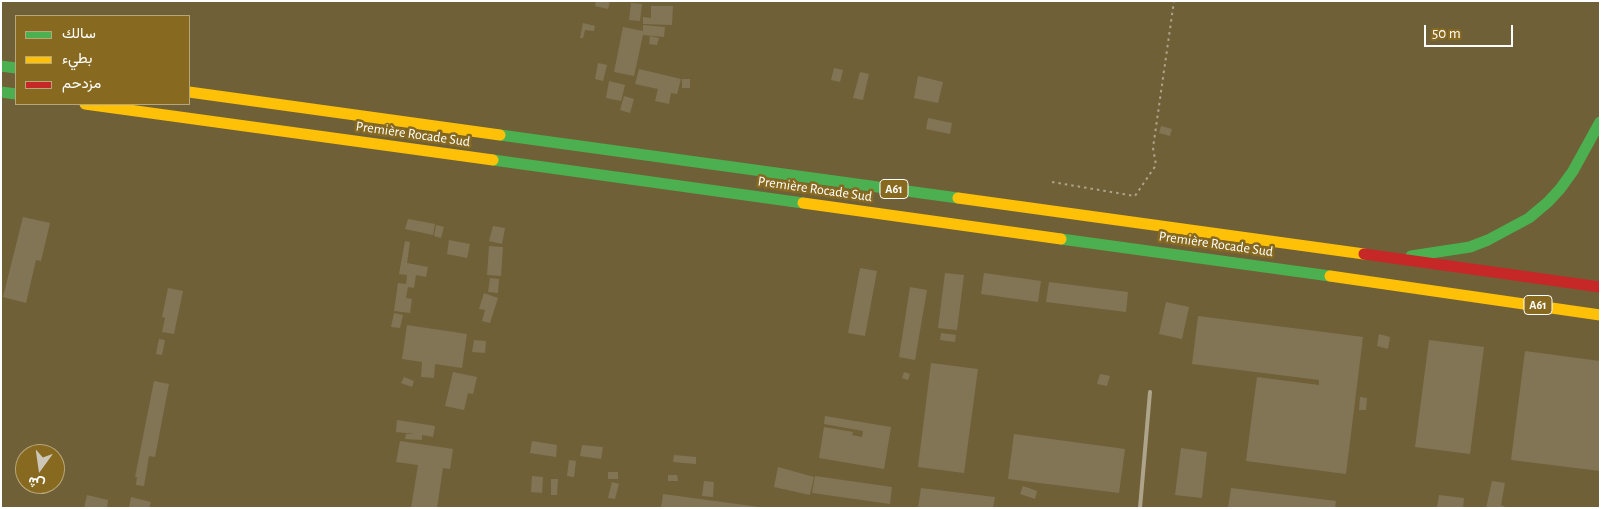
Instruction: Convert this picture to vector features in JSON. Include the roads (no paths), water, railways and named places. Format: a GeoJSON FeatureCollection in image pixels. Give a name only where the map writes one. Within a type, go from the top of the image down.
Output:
{"type":"FeatureCollection","features":[{"type":"Feature","properties":{"kind":"highway"},"geometry":{"type":"LineString","coordinates":[[1,66],[15,68]]}},
{"type":"Feature","properties":{"kind":"highway"},"geometry":{"type":"LineString","coordinates":[[1,92],[15,94]]}},
{"type":"Feature","properties":{"kind":"highway","name":"Première Rocade Sud"},"geometry":{"type":"LineString","coordinates":[[190,92],[1600,287]]}},
{"type":"Feature","properties":{"kind":"highway","name":"Première Rocade Sud"},"geometry":{"type":"LineString","coordinates":[[91,105],[1447,291],[1600,314]]}},
{"type":"Feature","properties":{"kind":"highway"},"geometry":{"type":"LineString","coordinates":[[1401,259],[1470,246],[1488,240],[1529,218],[1560,189],[1573,171],[1600,122]]}},
{"type":"Feature","properties":{"kind":"lane"},"geometry":{"type":"LineString","coordinates":[[1140,508],[1150,392]]}}]}
